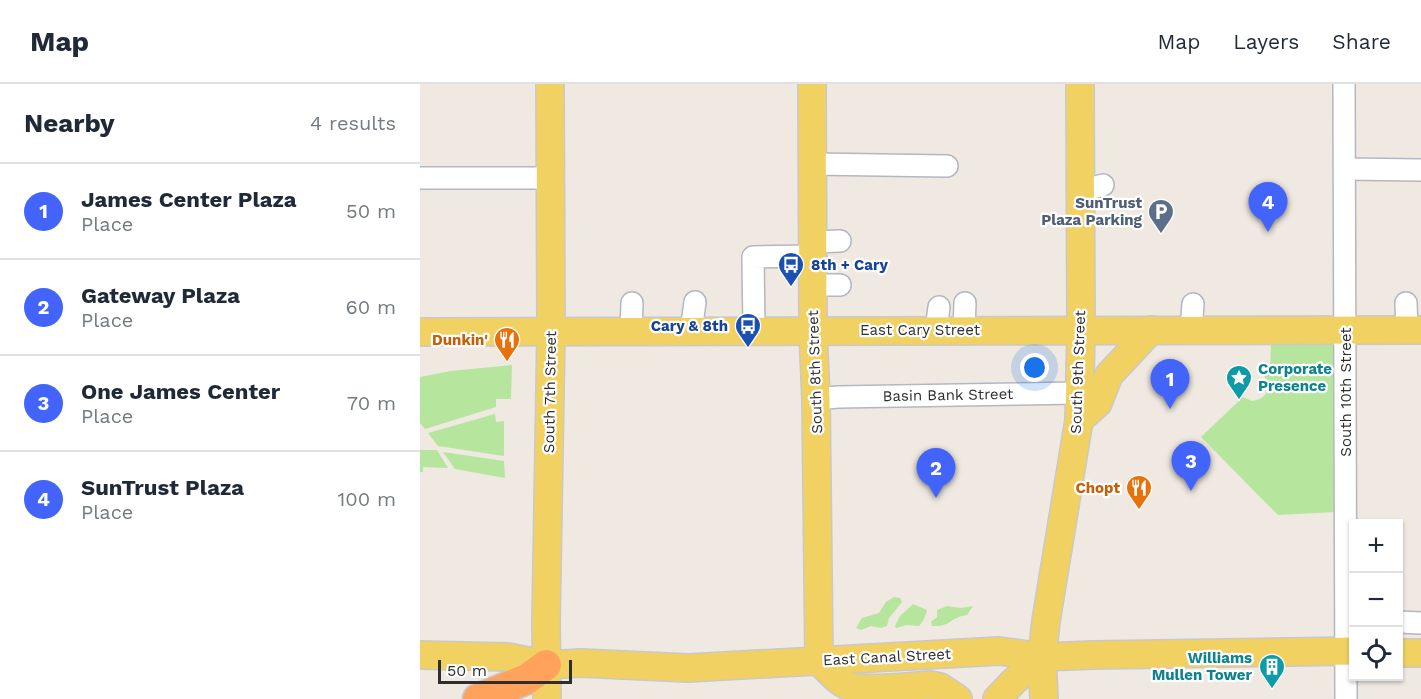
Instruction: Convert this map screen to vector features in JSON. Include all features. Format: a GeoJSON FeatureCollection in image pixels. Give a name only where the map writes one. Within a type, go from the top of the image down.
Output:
{"type":"FeatureCollection","features":[{"type":"Feature","properties":{"kind":"highway"},"geometry":{"type":"LineString","coordinates":[[477,699],[527,678],[546,664]]}},
{"type":"Feature","properties":{"kind":"main road","name":"South 7th Street"},"geometry":{"type":"LineString","coordinates":[[547,699],[551,332],[550,84]]}},
{"type":"Feature","properties":{"kind":"main road","name":"South 8th Street"},"geometry":{"type":"LineString","coordinates":[[812,84],[813,331],[819,661]]}},
{"type":"Feature","properties":{"kind":"main road","name":"South 9th Street"},"geometry":{"type":"LineString","coordinates":[[1044,699],[1042,657],[1046,621],[1079,420],[1081,330],[1092,188],[1080,84]]}},
{"type":"Feature","properties":{"kind":"main road","name":"East Cary Street"},"geometry":{"type":"LineString","coordinates":[[420,332],[813,331],[937,319],[964,330],[1150,330],[1192,317],[1346,330],[1414,330]]}},
{"type":"Feature","properties":{"kind":"main road"},"geometry":{"type":"LineString","coordinates":[[1079,420],[1098,403],[1109,375],[1150,330]]}},
{"type":"Feature","properties":{"kind":"main road","name":"East Canal Street"},"geometry":{"type":"LineString","coordinates":[[420,654],[508,657],[546,664],[581,663],[688,668],[999,651],[1042,657],[1349,651]]}},
{"type":"Feature","properties":{"kind":"main road"},"geometry":{"type":"LineString","coordinates":[[1403,653],[1421,653]]}},
{"type":"Feature","properties":{"kind":"main road"},"geometry":{"type":"LineString","coordinates":[[997,699],[1007,687],[1042,657]]}},
{"type":"Feature","properties":{"kind":"main road"},"geometry":{"type":"LineString","coordinates":[[819,661],[831,674],[848,686],[860,688],[940,687],[958,699]]}},
{"type":"Feature","properties":{"kind":"street","name":"South 10th Street"},"geometry":{"type":"LineString","coordinates":[[1344,84],[1349,519]]}},
{"type":"Feature","properties":{"kind":"street"},"geometry":{"type":"LineString","coordinates":[[813,164],[947,166]]}},
{"type":"Feature","properties":{"kind":"street"},"geometry":{"type":"LineString","coordinates":[[1345,169],[1421,170]]}},
{"type":"Feature","properties":{"kind":"street"},"geometry":{"type":"LineString","coordinates":[[420,178],[551,178]]}},
{"type":"Feature","properties":{"kind":"street"},"geometry":{"type":"LineString","coordinates":[[753,331],[753,257],[813,249],[840,241]]}},
{"type":"Feature","properties":{"kind":"street"},"geometry":{"type":"LineString","coordinates":[[813,285],[840,285]]}},
{"type":"Feature","properties":{"kind":"street"},"geometry":{"type":"LineString","coordinates":[[691,331],[695,302]]}},
{"type":"Feature","properties":{"kind":"street"},"geometry":{"type":"LineString","coordinates":[[631,331],[632,303]]}},
{"type":"Feature","properties":{"kind":"street"},"geometry":{"type":"LineString","coordinates":[[964,330],[965,303]]}},
{"type":"Feature","properties":{"kind":"street"},"geometry":{"type":"LineString","coordinates":[[1406,303],[1414,330]]}},
{"type":"Feature","properties":{"kind":"street","name":"Basin Bank Street"},"geometry":{"type":"LineString","coordinates":[[816,399],[838,396],[1079,393]]}},
{"type":"Feature","properties":{"kind":"street"},"geometry":{"type":"LineString","coordinates":[[1403,622],[1421,623]]}},
{"type":"Feature","properties":{"kind":"street","name":"South 10th Street"},"geometry":{"type":"LineString","coordinates":[[1346,699],[1349,663]]}},
{"type":"Feature","properties":{"kind":"green space"},"geometry":{"type":"Polygon","coordinates":[[[1337,343],[1336,512],[1278,515],[1201,437],[1243,397],[1252,401],[1257,400],[1267,392],[1268,385],[1264,376],[1270,369],[1271,344],[1337,343]]]}},
{"type":"Feature","properties":{"kind":"green space"},"geometry":{"type":"Polygon","coordinates":[[[512,365],[511,399],[496,399],[496,407],[425,429],[420,423],[420,377],[451,371],[512,365]]]}},
{"type":"Feature","properties":{"kind":"green space"},"geometry":{"type":"Polygon","coordinates":[[[495,414],[496,422],[504,421],[504,456],[438,446],[428,433],[495,414]]]}},
{"type":"Feature","properties":{"kind":"green space"},"geometry":{"type":"Polygon","coordinates":[[[420,450],[437,450],[448,468],[423,467],[423,472],[420,472],[420,450]]]}},
{"type":"Feature","properties":{"kind":"green space"},"geometry":{"type":"Polygon","coordinates":[[[443,452],[504,461],[505,478],[455,469],[443,452]]]}},
{"type":"Feature","properties":{"kind":"green space"},"geometry":{"type":"Polygon","coordinates":[[[894,597],[900,598],[902,602],[889,618],[887,626],[881,628],[871,626],[861,630],[856,628],[862,618],[879,613],[886,602],[894,597]]]}},
{"type":"Feature","properties":{"kind":"green space"},"geometry":{"type":"Polygon","coordinates":[[[913,604],[927,610],[922,623],[919,626],[907,625],[896,628],[900,616],[913,604]]]}},
{"type":"Feature","properties":{"kind":"green space"},"geometry":{"type":"Polygon","coordinates":[[[947,606],[961,608],[973,606],[967,615],[944,625],[932,626],[931,622],[937,617],[937,610],[947,606]]]}},
{"type":"Feature","properties":{"kind":"place","name":"SunTrust Plaza"},"geometry":{"type":"Point","coordinates":[1268,232]}},
{"type":"Feature","properties":{"kind":"place","name":"SunTrust Plaza Parking"},"geometry":{"type":"Point","coordinates":[1161,235]}},
{"type":"Feature","properties":{"kind":"place","name":"8th + Cary"},"geometry":{"type":"Point","coordinates":[791,288]}},
{"type":"Feature","properties":{"kind":"place","name":"Cary & 8th"},"geometry":{"type":"Point","coordinates":[748,349]}},
{"type":"Feature","properties":{"kind":"place","name":"Dunkin'"},"geometry":{"type":"Point","coordinates":[507,363]}},
{"type":"Feature","properties":{"kind":"place","name":"Corporate Presence"},"geometry":{"type":"Point","coordinates":[1239,401]}},
{"type":"Feature","properties":{"kind":"place","name":"James Center Plaza"},"geometry":{"type":"Point","coordinates":[1170,409]}},
{"type":"Feature","properties":{"kind":"place","name":"One James Center"},"geometry":{"type":"Point","coordinates":[1191,491]}},
{"type":"Feature","properties":{"kind":"place","name":"Gateway Plaza"},"geometry":{"type":"Point","coordinates":[936,498]}},
{"type":"Feature","properties":{"kind":"place","name":"Chopt"},"geometry":{"type":"Point","coordinates":[1139,511]}},
{"type":"Feature","properties":{"kind":"place","name":"Williams Mullen Tower"},"geometry":{"type":"Point","coordinates":[1272,690]}}]}
